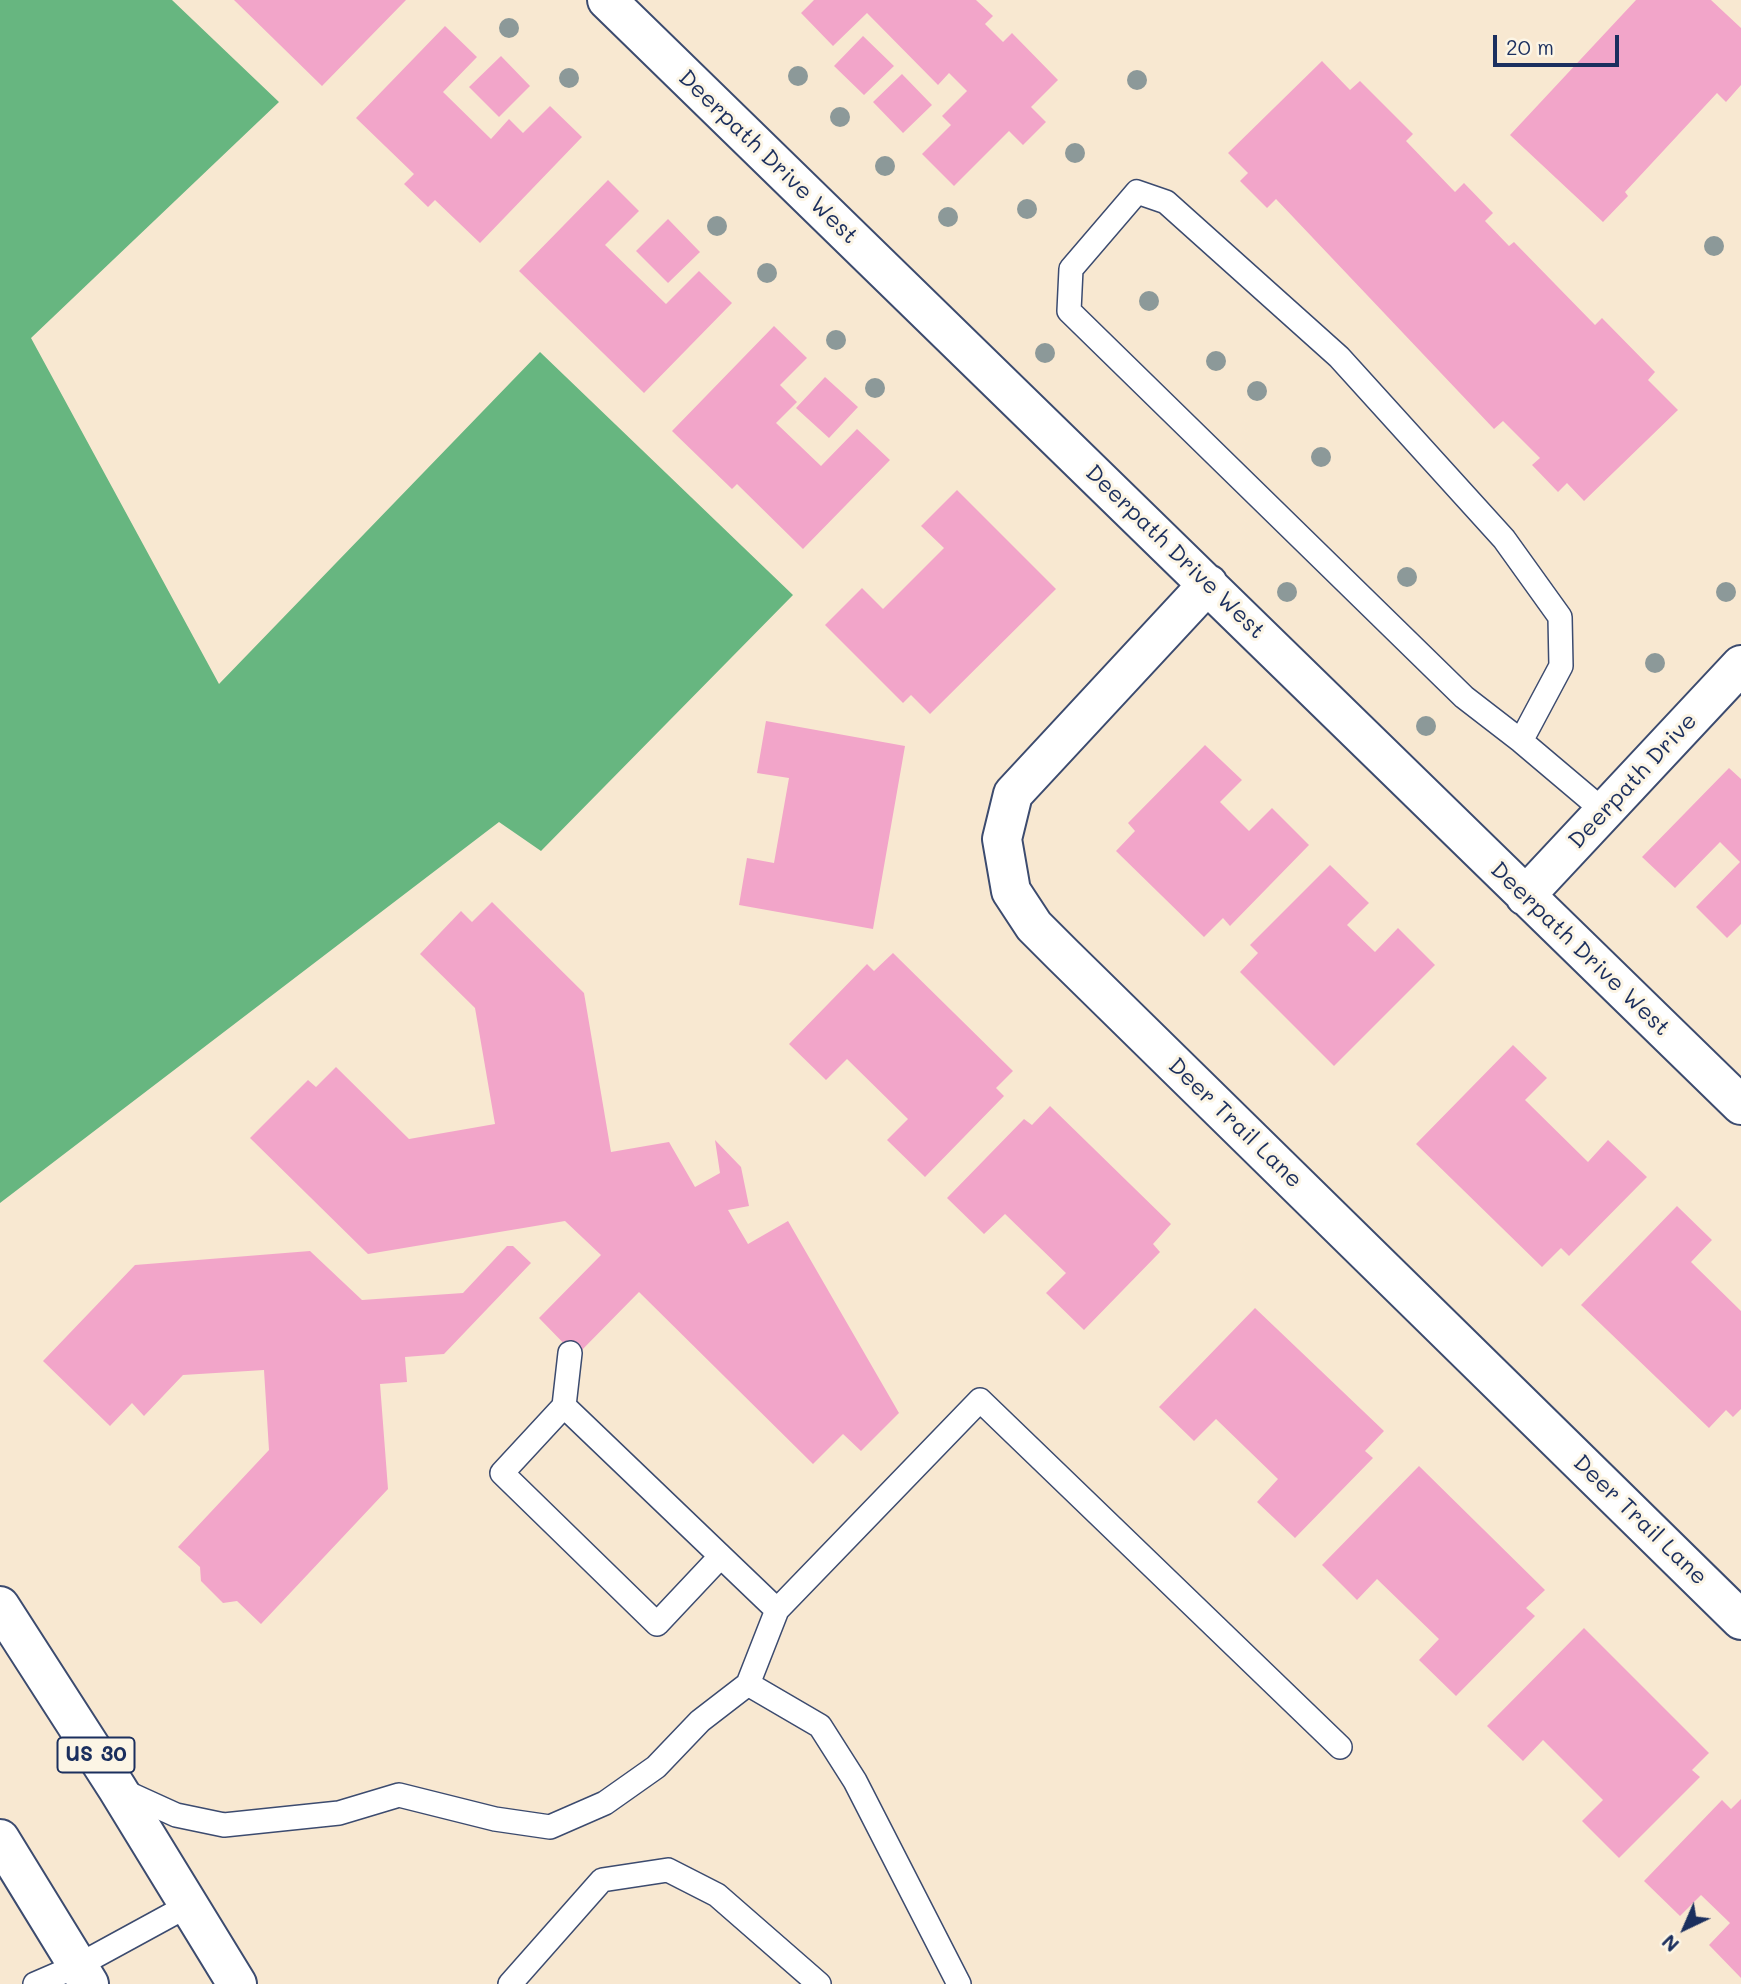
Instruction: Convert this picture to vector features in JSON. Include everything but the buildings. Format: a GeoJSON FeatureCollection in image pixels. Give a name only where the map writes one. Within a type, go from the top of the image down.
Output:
{"type":"FeatureCollection","features":[{"type":"Feature","properties":{"kind":"street","name":"Deerpath Drive West"},"geometry":{"type":"LineString","coordinates":[[607,0],[1741,1105]]}},
{"type":"Feature","properties":{"kind":"street","name":"Deer Trail Lane"},"geometry":{"type":"LineString","coordinates":[[1208,584],[1013,794],[1002,839],[1011,891],[1034,926],[1053,946],[1741,1620]]}},
{"type":"Feature","properties":{"kind":"street","name":"Deerpath Drive"},"geometry":{"type":"LineString","coordinates":[[1525,897],[1741,665]]}},
{"type":"Feature","properties":{"kind":"street","name":"US 30"},"geometry":{"type":"LineString","coordinates":[[0,1606],[117,1788],[237,1984]]}},
{"type":"Feature","properties":{"kind":"street"},"geometry":{"type":"LineString","coordinates":[[0,1839],[84,1974]]}},
{"type":"Feature","properties":{"kind":"lane"},"geometry":{"type":"LineString","coordinates":[[1521,741],[1561,666],[1560,617],[1504,538],[1339,357],[1166,202],[1137,192],[1071,269],[1069,311],[1464,697],[1605,812]]}},
{"type":"Feature","properties":{"kind":"lane"},"geometry":{"type":"LineString","coordinates":[[570,1353],[564,1406],[502,1473],[657,1623],[720,1557]]}},
{"type":"Feature","properties":{"kind":"lane"},"geometry":{"type":"LineString","coordinates":[[117,1788],[176,1815],[224,1825],[339,1813],[399,1795],[495,1819],[550,1827],[605,1803],[656,1767],[700,1721],[748,1684],[777,1610],[980,1400],[1340,1747]]}},
{"type":"Feature","properties":{"kind":"lane"},"geometry":{"type":"LineString","coordinates":[[564,1406],[777,1610]]}},
{"type":"Feature","properties":{"kind":"lane"},"geometry":{"type":"LineString","coordinates":[[748,1684],[820,1727],[855,1781],[957,1983]]}},
{"type":"Feature","properties":{"kind":"lane"},"geometry":{"type":"LineString","coordinates":[[510,1984],[602,1880],[668,1870],[717,1895],[819,1984]]}},
{"type":"Feature","properties":{"kind":"lane"},"geometry":{"type":"LineString","coordinates":[[35,1984],[84,1974],[189,1905]]}},
{"type":"Feature","properties":{"kind":"green space"},"geometry":{"type":"Polygon","coordinates":[[[0,0],[172,0],[279,102],[31,338],[219,684],[540,352],[793,595],[541,851],[499,822],[0,1203],[0,0]]]}}]}
